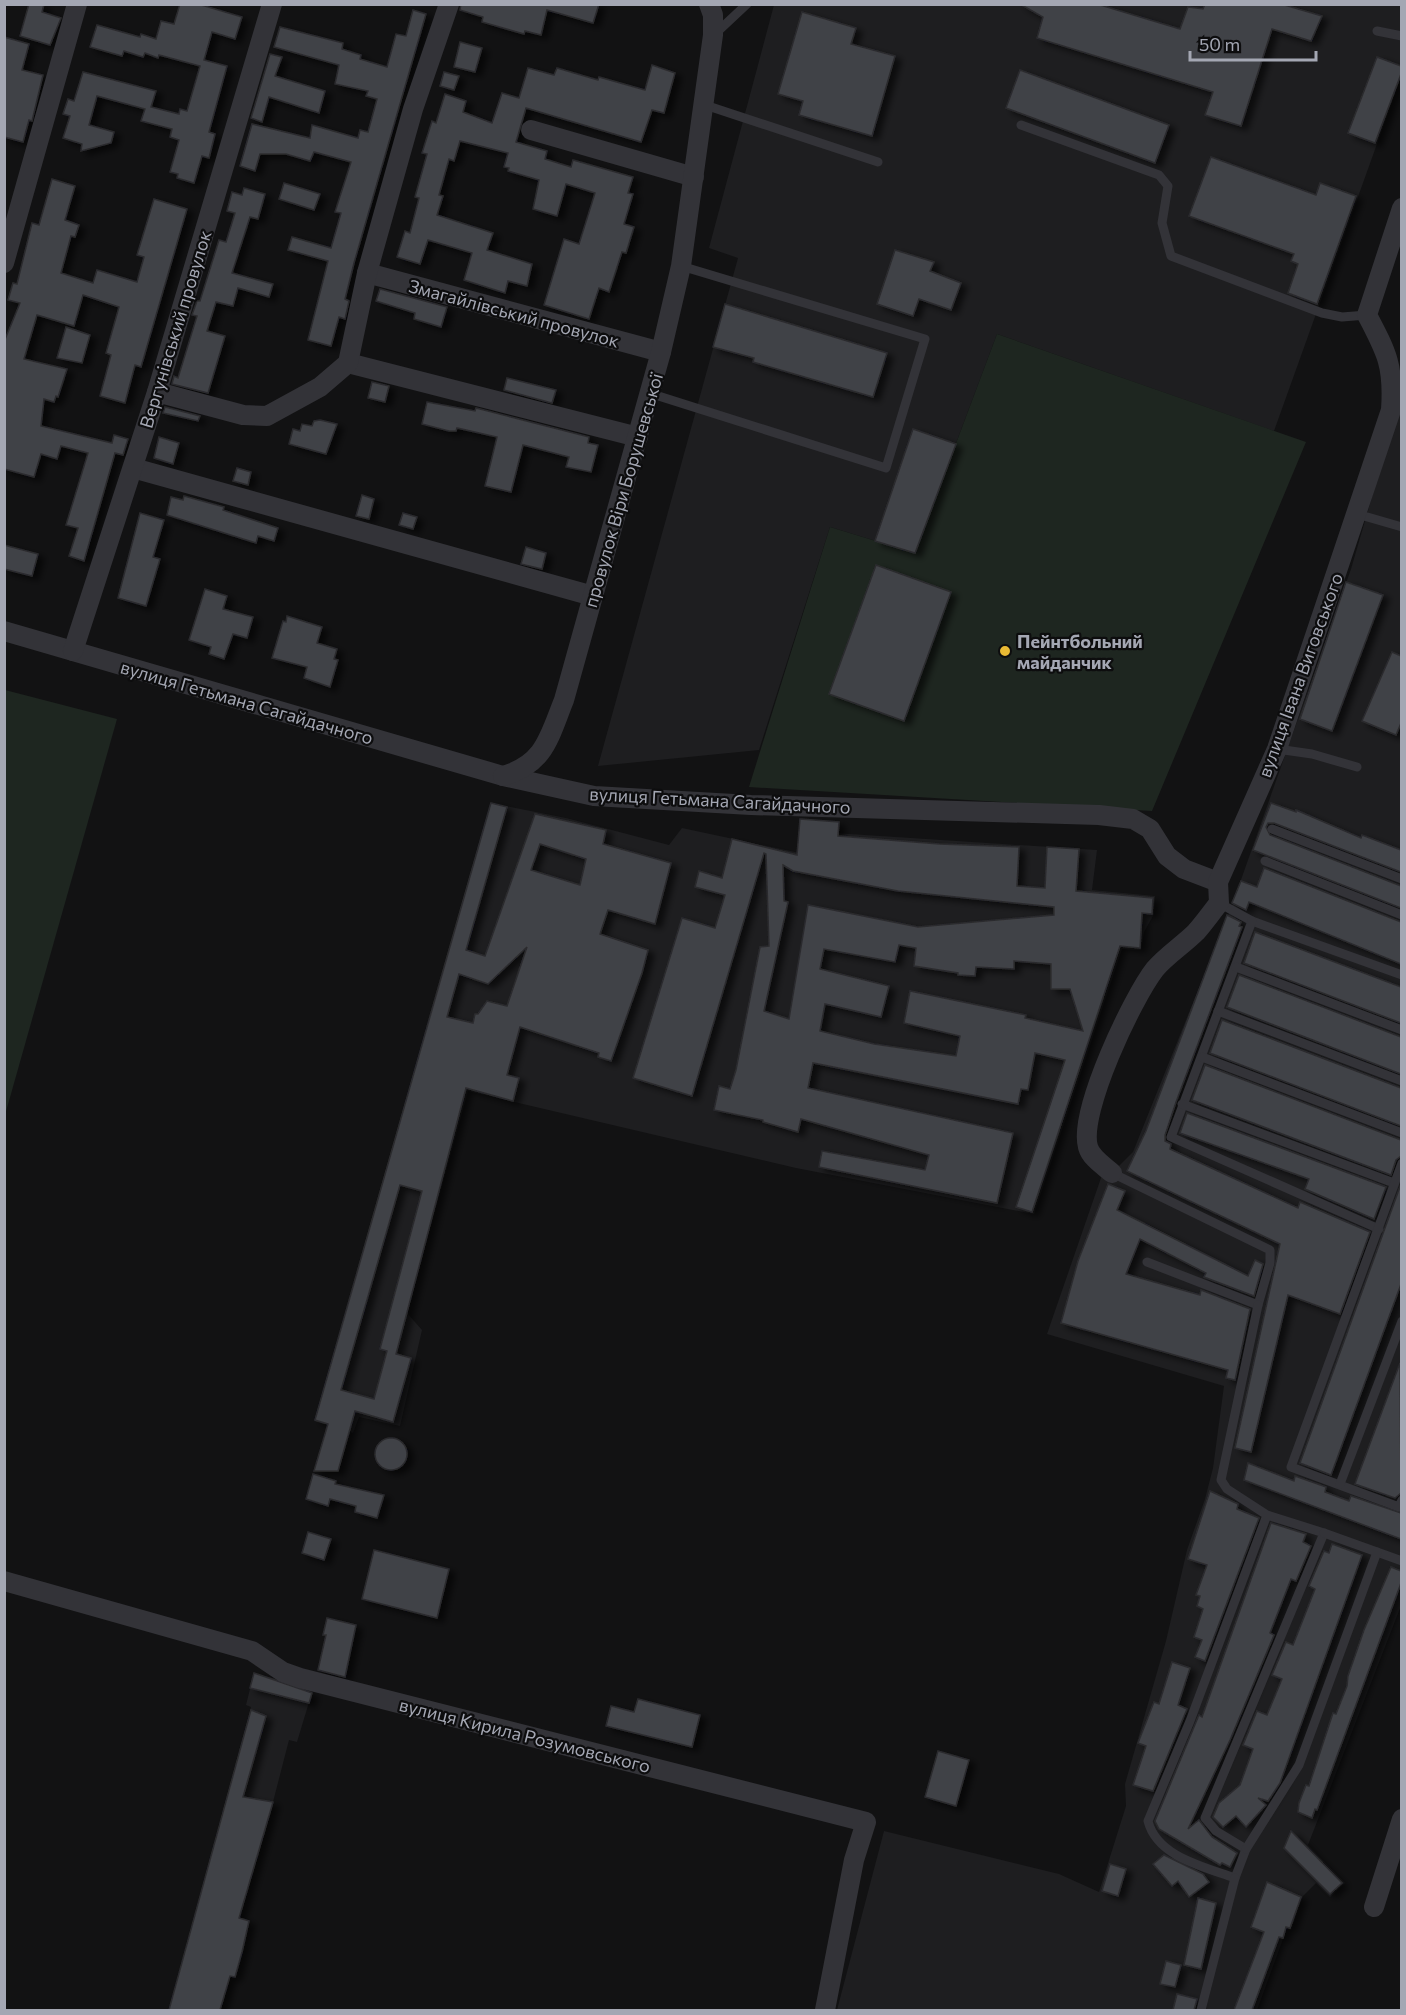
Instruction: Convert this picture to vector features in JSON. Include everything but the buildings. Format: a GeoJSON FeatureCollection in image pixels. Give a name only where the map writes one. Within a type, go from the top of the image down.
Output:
{"type":"FeatureCollection","features":[{"type":"Feature","properties":{"kind":"street"},"geometry":{"type":"LineString","coordinates":[[4,263],[77,4]]}},
{"type":"Feature","properties":{"kind":"street","name":"Вергунівський провулок"},"geometry":{"type":"LineString","coordinates":[[74,651],[157,392],[272,4]]}},
{"type":"Feature","properties":{"kind":"street"},"geometry":{"type":"LineString","coordinates":[[157,392],[243,415],[267,416],[320,387],[348,363],[367,273],[413,109],[449,4]]}},
{"type":"Feature","properties":{"kind":"street","name":"провулок Віри Борушевської"},"geometry":{"type":"LineString","coordinates":[[503,776],[524,770],[542,753],[564,700],[661,352],[681,266],[705,105],[713,35],[713,15],[709,4]]}},
{"type":"Feature","properties":{"kind":"street"},"geometry":{"type":"LineString","coordinates":[[531,130],[694,177]]}},
{"type":"Feature","properties":{"kind":"street"},"geometry":{"type":"LineString","coordinates":[[1367,315],[1401,208]]}},
{"type":"Feature","properties":{"kind":"street","name":"Змагайлівський провулок"},"geometry":{"type":"LineString","coordinates":[[367,273],[661,352]]}},
{"type":"Feature","properties":{"kind":"street","name":"вулиця Івана Виговського"},"geometry":{"type":"LineString","coordinates":[[1219,903],[1218,882],[1277,749],[1391,410],[1393,382],[1388,354],[1367,315]]}},
{"type":"Feature","properties":{"kind":"street"},"geometry":{"type":"LineString","coordinates":[[348,363],[638,437]]}},
{"type":"Feature","properties":{"kind":"street"},"geometry":{"type":"LineString","coordinates":[[133,468],[594,596]]}},
{"type":"Feature","properties":{"kind":"street","name":"вулиця Гетьмана Сагайдачного"},"geometry":{"type":"LineString","coordinates":[[4,631],[503,776],[567,790],[626,799],[1099,814],[1133,819],[1150,829],[1167,856],[1184,869],[1218,882]]}},
{"type":"Feature","properties":{"kind":"street"},"geometry":{"type":"LineString","coordinates":[[1112,1173],[1093,1156],[1088,1147],[1087,1135],[1090,1113],[1107,1062],[1141,989],[1157,967],[1196,933],[1219,903]]}},
{"type":"Feature","properties":{"kind":"street","name":"вулиця Кирила Розумовського"},"geometry":{"type":"LineString","coordinates":[[4,1581],[252,1651],[283,1672],[300,1678],[866,1822],[854,1860],[825,2010]]}},
{"type":"Feature","properties":{"kind":"street"},"geometry":{"type":"LineString","coordinates":[[1374,1907],[1401,1819]]}},
{"type":"Feature","properties":{"kind":"lane"},"geometry":{"type":"LineString","coordinates":[[713,35],[747,4]]}},
{"type":"Feature","properties":{"kind":"lane"},"geometry":{"type":"LineString","coordinates":[[1377,31],[1401,36]]}},
{"type":"Feature","properties":{"kind":"lane"},"geometry":{"type":"LineString","coordinates":[[705,105],[879,162]]}},
{"type":"Feature","properties":{"kind":"lane"},"geometry":{"type":"LineString","coordinates":[[1021,126],[1159,175],[1168,186],[1162,223],[1171,256],[1322,313],[1342,317],[1367,315]]}},
{"type":"Feature","properties":{"kind":"lane"},"geometry":{"type":"LineString","coordinates":[[649,393],[886,468],[925,339],[681,266]]}},
{"type":"Feature","properties":{"kind":"lane"},"geometry":{"type":"LineString","coordinates":[[1357,514],[1401,527]]}},
{"type":"Feature","properties":{"kind":"lane"},"geometry":{"type":"LineString","coordinates":[[1277,749],[1312,754],[1357,767]]}},
{"type":"Feature","properties":{"kind":"lane"},"geometry":{"type":"LineString","coordinates":[[1272,829],[1401,879]]}},
{"type":"Feature","properties":{"kind":"lane"},"geometry":{"type":"LineString","coordinates":[[1265,861],[1401,915]]}},
{"type":"Feature","properties":{"kind":"lane"},"geometry":{"type":"LineString","coordinates":[[1219,903],[1252,921],[1401,975]]}},
{"type":"Feature","properties":{"kind":"lane"},"geometry":{"type":"LineString","coordinates":[[1252,921],[1171,1137],[1378,1229]]}},
{"type":"Feature","properties":{"kind":"lane"},"geometry":{"type":"LineString","coordinates":[[1236,967],[1401,1030]]}},
{"type":"Feature","properties":{"kind":"lane"},"geometry":{"type":"LineString","coordinates":[[1218,1011],[1401,1081]]}},
{"type":"Feature","properties":{"kind":"lane"},"geometry":{"type":"LineString","coordinates":[[1202,1057],[1401,1133]]}},
{"type":"Feature","properties":{"kind":"lane"},"geometry":{"type":"LineString","coordinates":[[1182,1104],[1394,1183]]}},
{"type":"Feature","properties":{"kind":"lane"},"geometry":{"type":"LineString","coordinates":[[1401,1163],[1291,1467],[1399,1507],[1401,1500]]}},
{"type":"Feature","properties":{"kind":"lane"},"geometry":{"type":"LineString","coordinates":[[1112,1173],[1269,1250],[1270,1263],[1258,1305],[1221,1480],[1227,1490],[1267,1515],[1401,1561]]}},
{"type":"Feature","properties":{"kind":"lane"},"geometry":{"type":"LineString","coordinates":[[1147,1262],[1258,1305]]}},
{"type":"Feature","properties":{"kind":"lane"},"geometry":{"type":"LineString","coordinates":[[1340,1484],[1401,1321]]}},
{"type":"Feature","properties":{"kind":"lane"},"geometry":{"type":"LineString","coordinates":[[1235,1878],[1166,1848],[1156,1840],[1148,1821],[1190,1720],[1267,1515]]}},
{"type":"Feature","properties":{"kind":"lane"},"geometry":{"type":"LineString","coordinates":[[1246,1849],[1216,1832],[1205,1818],[1324,1533]]}},
{"type":"Feature","properties":{"kind":"lane"},"geometry":{"type":"LineString","coordinates":[[1201,2010],[1235,1878],[1246,1849],[1299,1765],[1377,1552]]}},
{"type":"Feature","properties":{"kind":"shaded area"},"geometry":{"type":"Polygon","coordinates":[[[774,5],[1401,5],[1401,77],[1274,431],[997,334],[915,553],[830,527],[759,750],[598,766],[738,258],[709,248],[774,5]]]}},
{"type":"Feature","properties":{"kind":"shaded area","name":"Пейнтбольний майданчик"},"geometry":{"type":"Polygon","coordinates":[[[997,334],[1306,442],[1152,811],[749,787],[830,527],[915,553],[997,334]]]}},
{"type":"Feature","properties":{"kind":"shaded area"},"geometry":{"type":"Polygon","coordinates":[[[1401,409],[1402,1603],[1308,1845],[1345,1883],[1330,1897],[1316,1883],[1303,1896],[1291,1930],[1287,1928],[1257,2010],[837,2010],[884,1831],[1059,1874],[1099,1892],[1126,1806],[1125,1784],[1166,1641],[1187,1550],[1213,1468],[1224,1386],[1047,1334],[1102,1175],[1112,1173],[1133,1152],[1231,908],[1351,569],[1390,435],[1401,409]]]}},
{"type":"Feature","properties":{"kind":"shaded area"},"geometry":{"type":"Polygon","coordinates":[[[4,690],[117,719],[5,1115],[4,690]]]}},
{"type":"Feature","properties":{"kind":"shaded area"},"geometry":{"type":"Polygon","coordinates":[[[490,803],[566,818],[669,845],[682,828],[828,859],[834,833],[1097,850],[1092,890],[1155,896],[1154,914],[1144,932],[1141,950],[1122,949],[1034,1214],[796,1168],[468,1091],[407,1313],[422,1330],[400,1426],[359,1417],[353,1433],[314,1421],[490,803]]]}},
{"type":"Feature","properties":{"kind":"shaded area"},"geometry":{"type":"Polygon","coordinates":[[[254,1673],[313,1689],[297,1742],[289,1740],[265,1833],[239,1918],[249,1921],[235,1977],[230,1976],[221,2010],[169,2010],[251,1707],[246,1705],[254,1673]]]}},
{"type":"Feature","properties":{"kind":"place","name":"Пейнтбольний майданчик"},"geometry":{"type":"Point","coordinates":[1005,651]}}]}
